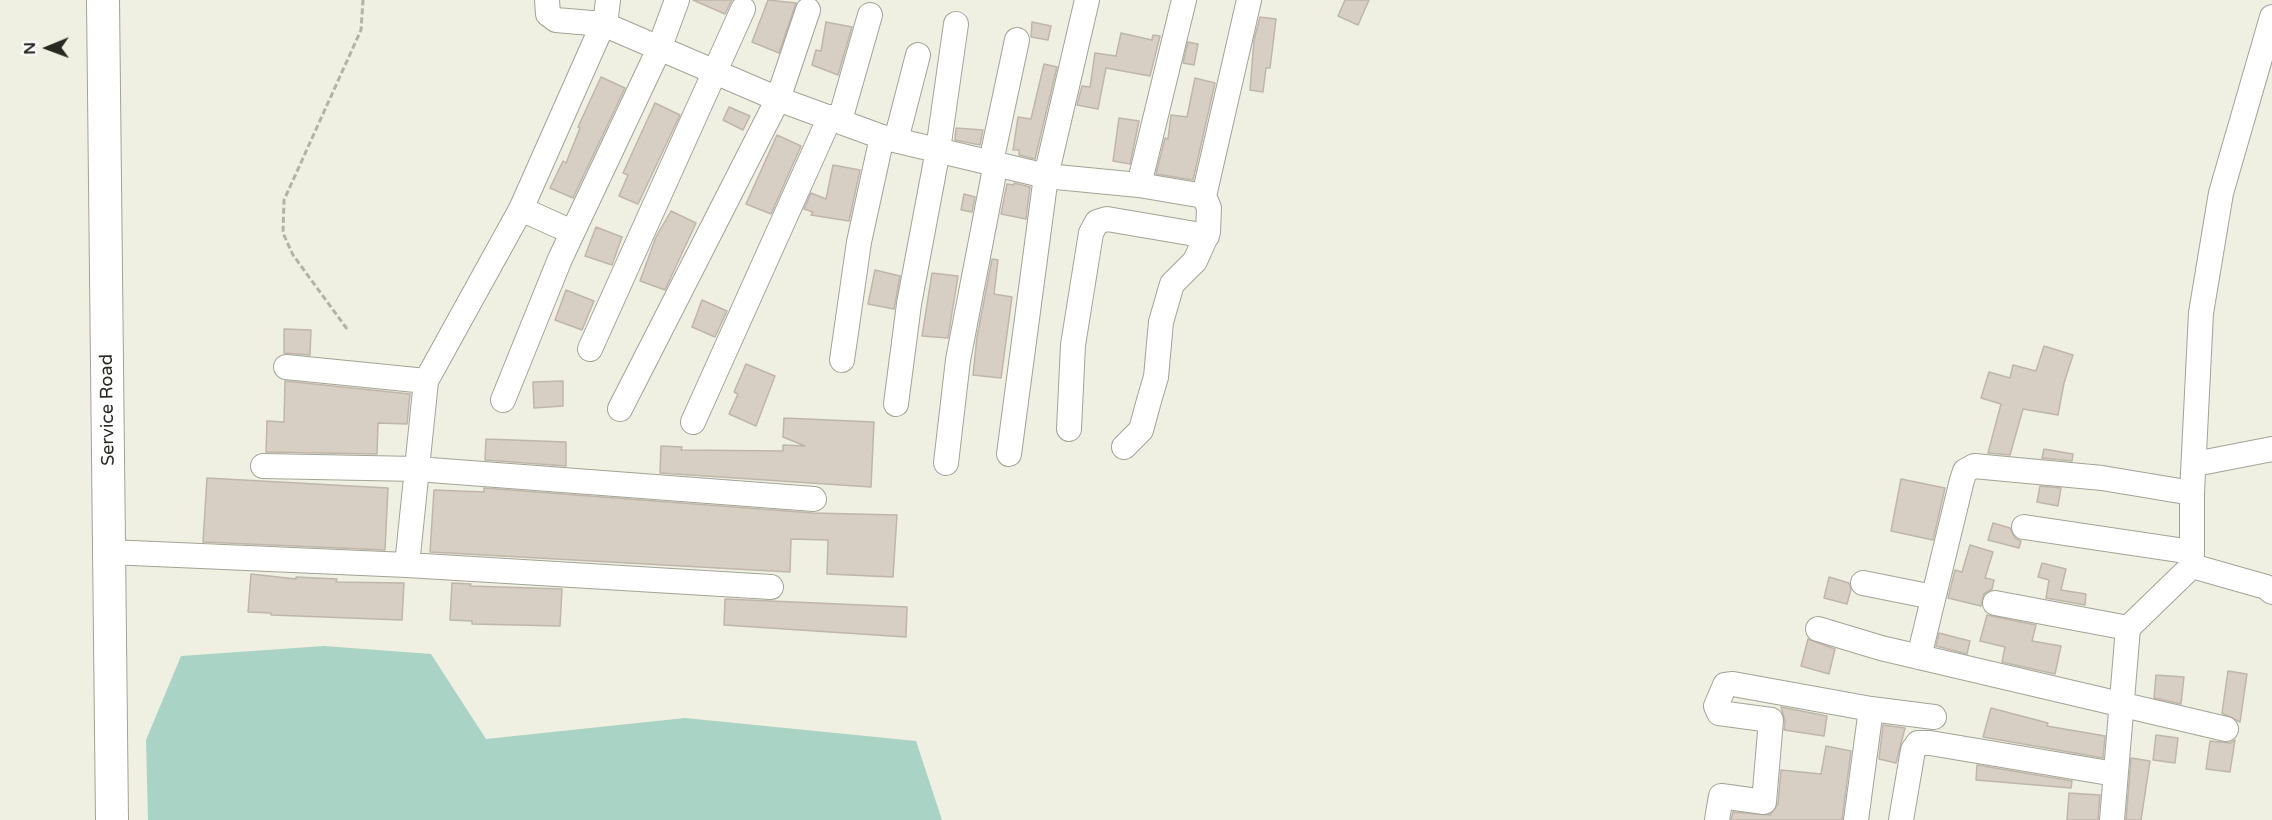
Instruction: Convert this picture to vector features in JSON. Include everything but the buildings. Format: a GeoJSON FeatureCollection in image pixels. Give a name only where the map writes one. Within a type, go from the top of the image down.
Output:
{"type":"FeatureCollection","features":[{"type":"Feature","properties":{"kind":"main road","name":"Service Road"},"geometry":{"type":"LineString","coordinates":[[103,0],[112,820]]}},
{"type":"Feature","properties":{"kind":"street"},"geometry":{"type":"LineString","coordinates":[[547,0],[548,14],[556,20],[604,25],[778,99],[889,138],[1046,176],[1139,185],[1204,195]]}},
{"type":"Feature","properties":{"kind":"street"},"geometry":{"type":"LineString","coordinates":[[407,565],[426,381],[521,209],[604,25],[608,0]]}},
{"type":"Feature","properties":{"kind":"street"},"geometry":{"type":"LineString","coordinates":[[503,400],[573,232],[659,49],[677,0]]}},
{"type":"Feature","properties":{"kind":"street"},"geometry":{"type":"LineString","coordinates":[[1009,454],[1046,176],[1087,0]]}},
{"type":"Feature","properties":{"kind":"street"},"geometry":{"type":"LineString","coordinates":[[1139,185],[1184,0]]}},
{"type":"Feature","properties":{"kind":"street"},"geometry":{"type":"LineString","coordinates":[[1124,447],[1141,430],[1156,377],[1161,322],[1172,284],[1195,261],[1207,236],[1209,208],[1204,195],[1249,0]]}},
{"type":"Feature","properties":{"kind":"street"},"geometry":{"type":"LineString","coordinates":[[590,349],[743,9]]}},
{"type":"Feature","properties":{"kind":"street"},"geometry":{"type":"LineString","coordinates":[[620,409],[778,99],[808,10]]}},
{"type":"Feature","properties":{"kind":"street"},"geometry":{"type":"LineString","coordinates":[[693,422],[835,119],[870,15]]}},
{"type":"Feature","properties":{"kind":"street"},"geometry":{"type":"LineString","coordinates":[[2112,820],[2128,628],[2192,559],[2192,493],[2196,464],[2201,314],[2221,193],[2272,17]]}},
{"type":"Feature","properties":{"kind":"street"},"geometry":{"type":"LineString","coordinates":[[896,404],[909,304],[938,150],[956,24]]}},
{"type":"Feature","properties":{"kind":"street"},"geometry":{"type":"LineString","coordinates":[[946,463],[958,360],[1017,40]]}},
{"type":"Feature","properties":{"kind":"street"},"geometry":{"type":"LineString","coordinates":[[842,360],[859,242],[889,138],[918,55]]}},
{"type":"Feature","properties":{"kind":"street"},"geometry":{"type":"LineString","coordinates":[[521,209],[573,232]]}},
{"type":"Feature","properties":{"kind":"street"},"geometry":{"type":"LineString","coordinates":[[1069,429],[1073,345],[1091,233],[1097,222],[1107,219],[1207,236]]}},
{"type":"Feature","properties":{"kind":"street"},"geometry":{"type":"LineString","coordinates":[[286,367],[426,381]]}},
{"type":"Feature","properties":{"kind":"street"},"geometry":{"type":"LineString","coordinates":[[2196,464],[2272,449]]}},
{"type":"Feature","properties":{"kind":"street"},"geometry":{"type":"LineString","coordinates":[[1919,657],[1962,480],[1965,471],[1974,465],[2102,478],[2192,493]]}},
{"type":"Feature","properties":{"kind":"street"},"geometry":{"type":"LineString","coordinates":[[262,466],[417,469],[814,499]]}},
{"type":"Feature","properties":{"kind":"street"},"geometry":{"type":"LineString","coordinates":[[2024,527],[2192,559],[2266,586],[2272,592]]}},
{"type":"Feature","properties":{"kind":"street"},"geometry":{"type":"LineString","coordinates":[[109,552],[407,565],[771,587]]}},
{"type":"Feature","properties":{"kind":"street"},"geometry":{"type":"LineString","coordinates":[[1863,583],[1934,597]]}},
{"type":"Feature","properties":{"kind":"street"},"geometry":{"type":"LineString","coordinates":[[1995,603],[2128,628]]}},
{"type":"Feature","properties":{"kind":"street"},"geometry":{"type":"LineString","coordinates":[[1818,629],[1919,657],[2226,729]]}},
{"type":"Feature","properties":{"kind":"street"},"geometry":{"type":"LineString","coordinates":[[1716,820],[1721,796],[1764,802],[1771,720],[1719,713],[1716,706],[1725,685],[1733,684],[1871,709],[1934,717]]}},
{"type":"Feature","properties":{"kind":"street"},"geometry":{"type":"LineString","coordinates":[[1856,820],[1871,709]]}},
{"type":"Feature","properties":{"kind":"street"},"geometry":{"type":"LineString","coordinates":[[1901,820],[1913,750],[1918,743],[1930,743],[2115,774]]}},
{"type":"Feature","properties":{"kind":"path"},"geometry":{"type":"LineString","coordinates":[[347,329],[293,255],[283,233],[284,200],[361,30],[363,0]]}},
{"type":"Feature","properties":{"kind":"water"},"geometry":{"type":"Polygon","coordinates":[[[324,646],[431,654],[486,739],[685,718],[916,741],[942,820],[148,820],[146,740],[181,656],[324,646]]]}}]}
